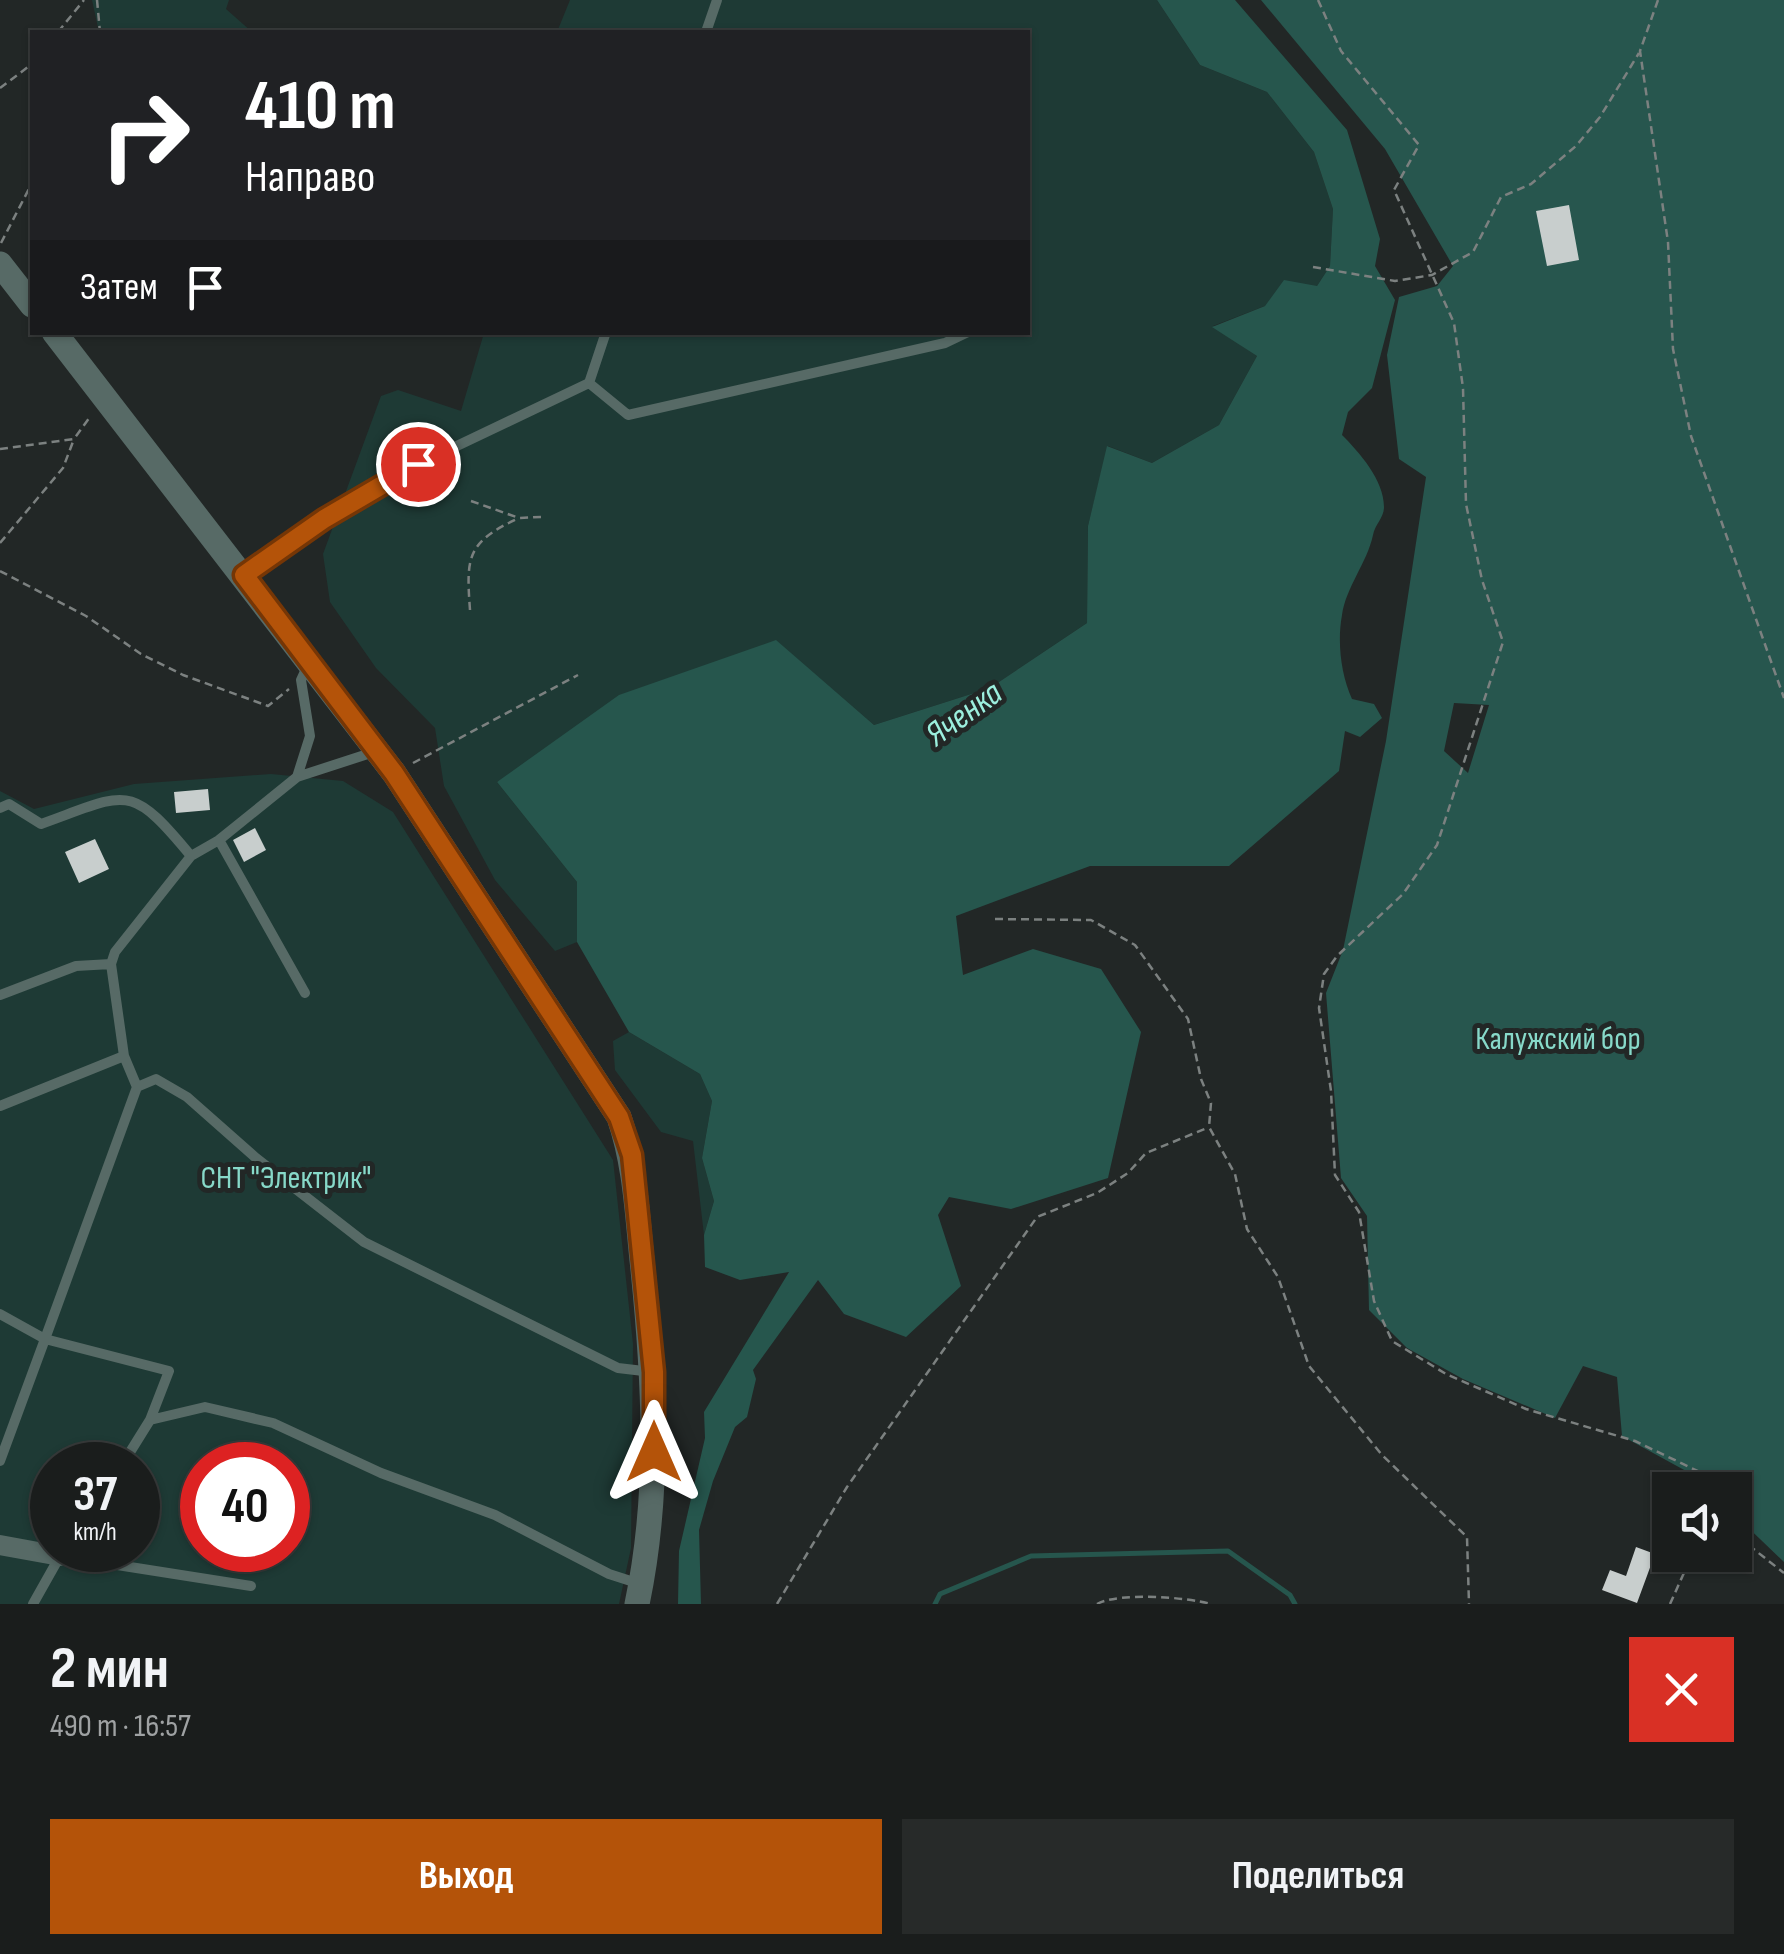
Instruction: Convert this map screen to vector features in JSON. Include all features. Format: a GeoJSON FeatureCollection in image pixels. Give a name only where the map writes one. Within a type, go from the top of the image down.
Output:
{"type":"FeatureCollection","features":[{"type":"Feature","properties":{"kind":"street"},"geometry":{"type":"LineString","coordinates":[[0,264],[30,302]]}},
{"type":"Feature","properties":{"kind":"street"},"geometry":{"type":"LineString","coordinates":[[56,335],[244,575],[306,671],[394,773],[619,1117],[632,1155],[654,1372],[654,1452],[639,1594]]}},
{"type":"Feature","properties":{"kind":"street"},"geometry":{"type":"LineString","coordinates":[[0,1545],[30,1549]]}},
{"type":"Feature","properties":{"kind":"lane"},"geometry":{"type":"LineString","coordinates":[[707,30],[717,0]]}},
{"type":"Feature","properties":{"kind":"lane"},"geometry":{"type":"LineString","coordinates":[[244,575],[324,519],[418,464],[589,383],[605,335]]}},
{"type":"Feature","properties":{"kind":"lane"},"geometry":{"type":"LineString","coordinates":[[589,383],[628,414],[946,343],[962,335]]}},
{"type":"Feature","properties":{"kind":"lane"},"geometry":{"type":"LineString","coordinates":[[297,777],[310,736],[306,671]]}},
{"type":"Feature","properties":{"kind":"lane"},"geometry":{"type":"LineString","coordinates":[[0,1461],[137,1087],[124,1056],[111,964],[115,952],[192,856],[219,840],[297,777],[377,751]]}},
{"type":"Feature","properties":{"kind":"lane"},"geometry":{"type":"LineString","coordinates":[[0,792],[5,806],[41,824],[112,799],[135,800],[161,820],[192,856]]}},
{"type":"Feature","properties":{"kind":"lane"},"geometry":{"type":"LineString","coordinates":[[219,840],[304,993]]}},
{"type":"Feature","properties":{"kind":"lane"},"geometry":{"type":"LineString","coordinates":[[0,995],[76,966],[111,964]]}},
{"type":"Feature","properties":{"kind":"lane"},"geometry":{"type":"LineString","coordinates":[[0,1106],[124,1056]]}},
{"type":"Feature","properties":{"kind":"lane"},"geometry":{"type":"LineString","coordinates":[[137,1087],[156,1080],[187,1097],[256,1158],[364,1242],[618,1368],[654,1372]]}},
{"type":"Feature","properties":{"kind":"lane"},"geometry":{"type":"LineString","coordinates":[[0,1314],[45,1339],[169,1371],[150,1420],[136,1442]]}},
{"type":"Feature","properties":{"kind":"lane"},"geometry":{"type":"LineString","coordinates":[[150,1420],[205,1407],[273,1423],[381,1473],[495,1515],[609,1574],[639,1594]]}},
{"type":"Feature","properties":{"kind":"lane"},"geometry":{"type":"LineString","coordinates":[[160,1570],[251,1586]]}},
{"type":"Feature","properties":{"kind":"lane"},"geometry":{"type":"LineString","coordinates":[[33,1604],[51,1572]]}},
{"type":"Feature","properties":{"kind":"path"},"geometry":{"type":"LineString","coordinates":[[60,30],[84,0]]}},
{"type":"Feature","properties":{"kind":"path"},"geometry":{"type":"LineString","coordinates":[[97,0],[100,30]]}},
{"type":"Feature","properties":{"kind":"path"},"geometry":{"type":"LineString","coordinates":[[1318,0],[1341,51],[1419,145],[1394,190],[1454,324],[1462,388],[1466,504],[1482,580],[1503,642],[1436,845],[1402,894],[1337,956],[1324,974],[1319,1008],[1331,1091],[1336,1174],[1359,1212],[1374,1301],[1392,1341],[1446,1374],[1526,1409],[1635,1440],[1700,1472]]}},
{"type":"Feature","properties":{"kind":"path"},"geometry":{"type":"LineString","coordinates":[[1313,266],[1395,281],[1432,276],[1473,252],[1501,197],[1531,184],[1576,146],[1600,117],[1640,51],[1658,0]]}},
{"type":"Feature","properties":{"kind":"path"},"geometry":{"type":"LineString","coordinates":[[1640,51],[1668,242],[1673,349],[1692,436],[1784,698]]}},
{"type":"Feature","properties":{"kind":"path"},"geometry":{"type":"LineString","coordinates":[[0,88],[30,66]]}},
{"type":"Feature","properties":{"kind":"path"},"geometry":{"type":"LineString","coordinates":[[0,244],[30,187]]}},
{"type":"Feature","properties":{"kind":"path"},"geometry":{"type":"LineString","coordinates":[[0,544],[63,468],[74,439],[101,392]]}},
{"type":"Feature","properties":{"kind":"path"},"geometry":{"type":"LineString","coordinates":[[0,449],[74,439]]}},
{"type":"Feature","properties":{"kind":"path"},"geometry":{"type":"LineString","coordinates":[[471,500],[519,518],[541,517]]}},
{"type":"Feature","properties":{"kind":"path"},"geometry":{"type":"LineString","coordinates":[[470,610],[467,562],[486,534],[519,518]]}},
{"type":"Feature","properties":{"kind":"path"},"geometry":{"type":"LineString","coordinates":[[0,572],[86,616],[141,654],[184,676],[268,706],[306,671]]}},
{"type":"Feature","properties":{"kind":"path"},"geometry":{"type":"LineString","coordinates":[[394,773],[578,674]]}},
{"type":"Feature","properties":{"kind":"path"},"geometry":{"type":"LineString","coordinates":[[996,919],[1091,920],[1135,945],[1188,1018],[1202,1079],[1212,1103],[1209,1127],[1235,1174],[1248,1229],[1278,1277],[1309,1366],[1382,1455],[1467,1537],[1469,1604]]}},
{"type":"Feature","properties":{"kind":"path"},"geometry":{"type":"LineString","coordinates":[[777,1604],[848,1487],[1037,1217],[1097,1194],[1128,1173],[1146,1154],[1209,1127]]}},
{"type":"Feature","properties":{"kind":"path"},"geometry":{"type":"LineString","coordinates":[[1752,1548],[1784,1573]]}},
{"type":"Feature","properties":{"kind":"path"},"geometry":{"type":"LineString","coordinates":[[1670,1604],[1682,1572]]}},
{"type":"Feature","properties":{"kind":"path"},"geometry":{"type":"LineString","coordinates":[[1098,1604],[1115,1598],[1195,1599],[1211,1604]]}},
{"type":"Feature","properties":{"kind":"green space"},"geometry":{"type":"Polygon","coordinates":[[[92,0],[229,0],[226,9],[250,30],[99,30],[92,0]]]}},
{"type":"Feature","properties":{"kind":"green space"},"geometry":{"type":"Polygon","coordinates":[[[570,0],[1157,0],[1200,65],[1267,92],[1314,152],[1333,209],[1330,266],[1317,286],[1213,326],[1257,356],[1219,425],[1152,463],[1108,446],[1088,526],[1087,623],[990,688],[874,725],[776,641],[497,782],[577,882],[577,942],[555,951],[495,880],[444,786],[435,728],[376,668],[330,602],[323,554],[381,396],[398,390],[461,411],[483,335],[1030,335],[1030,30],[558,30],[570,0]]]}},
{"type":"Feature","properties":{"kind":"green space","name":"Калужский бор"},"geometry":{"type":"Polygon","coordinates":[[[1261,0],[1784,0],[1784,1562],[1752,1531],[1752,1472],[1688,1472],[1622,1436],[1617,1377],[1583,1366],[1555,1418],[1463,1379],[1407,1348],[1369,1310],[1367,1216],[1341,1178],[1326,993],[1343,950],[1386,741],[1426,477],[1399,459],[1387,355],[1399,297],[1437,286],[1453,266],[1385,149],[1261,0]],[[1454,703],[1444,751],[1468,773],[1489,705],[1454,703]]]}},
{"type":"Feature","properties":{"kind":"green space","name":"СНТ \"Электрик\""},"geometry":{"type":"Polygon","coordinates":[[[271,774],[343,781],[393,812],[613,1160],[633,1344],[631,1548],[619,1604],[0,1604],[0,791],[34,809],[134,784],[271,774]]]}},
{"type":"Feature","properties":{"kind":"green space"},"geometry":{"type":"Polygon","coordinates":[[[629,1032],[700,1074],[712,1101],[702,1158],[714,1201],[704,1235],[693,1141],[661,1132],[615,1070],[613,1041],[629,1032]]]}},
{"type":"Feature","properties":{"kind":"water","name":"Яченка"},"geometry":{"type":"Polygon","coordinates":[[[1157,0],[1235,0],[1347,130],[1380,239],[1375,266],[1395,300],[1372,388],[1348,412],[1342,435],[1375,477],[1384,507],[1344,605],[1341,658],[1352,699],[1374,704],[1382,718],[1360,737],[1345,731],[1339,771],[1229,866],[1090,866],[956,916],[963,975],[1033,949],[1101,969],[1141,1032],[1108,1178],[1011,1209],[949,1197],[938,1215],[961,1286],[906,1337],[844,1314],[818,1280],[753,1370],[756,1379],[747,1417],[735,1427],[699,1530],[701,1604],[678,1604],[679,1551],[705,1438],[704,1412],[789,1272],[740,1280],[705,1267],[704,1235],[714,1201],[702,1158],[712,1101],[700,1074],[629,1032],[577,942],[577,882],[497,782],[619,695],[776,640],[874,725],[990,688],[1087,623],[1088,526],[1107,446],[1152,463],[1219,425],[1257,356],[1212,327],[1265,306],[1284,280],[1317,286],[1330,266],[1333,209],[1314,152],[1267,92],[1200,65],[1157,0]]]}},
{"type":"Feature","properties":{"kind":"building"},"geometry":{"type":"Polygon","coordinates":[[[1569,205],[1579,260],[1547,266],[1536,211],[1569,205]]]}},
{"type":"Feature","properties":{"kind":"building"},"geometry":{"type":"Polygon","coordinates":[[[208,789],[210,810],[176,813],[174,792],[208,789]]]}},
{"type":"Feature","properties":{"kind":"building"},"geometry":{"type":"Polygon","coordinates":[[[255,828],[266,850],[244,862],[233,840],[255,828]]]}},
{"type":"Feature","properties":{"kind":"building"},"geometry":{"type":"Polygon","coordinates":[[[95,839],[109,869],[79,883],[65,852],[95,839]]]}},
{"type":"Feature","properties":{"kind":"building"},"geometry":{"type":"Polygon","coordinates":[[[1636,1547],[1652,1553],[1637,1603],[1602,1590],[1610,1570],[1626,1576],[1636,1547]]]}},
{"type":"Feature","properties":{"kind":"waterway"},"geometry":{"type":"LineString","coordinates":[[935,1604],[940,1594],[1031,1556],[1228,1551],[1290,1595],[1295,1604]]}},
{"type":"Feature","properties":{"kind":"route"},"geometry":{"type":"LineString","coordinates":[[418,464],[324,519],[244,575],[394,773],[619,1117],[632,1155],[654,1372],[654,1452]]}}]}
